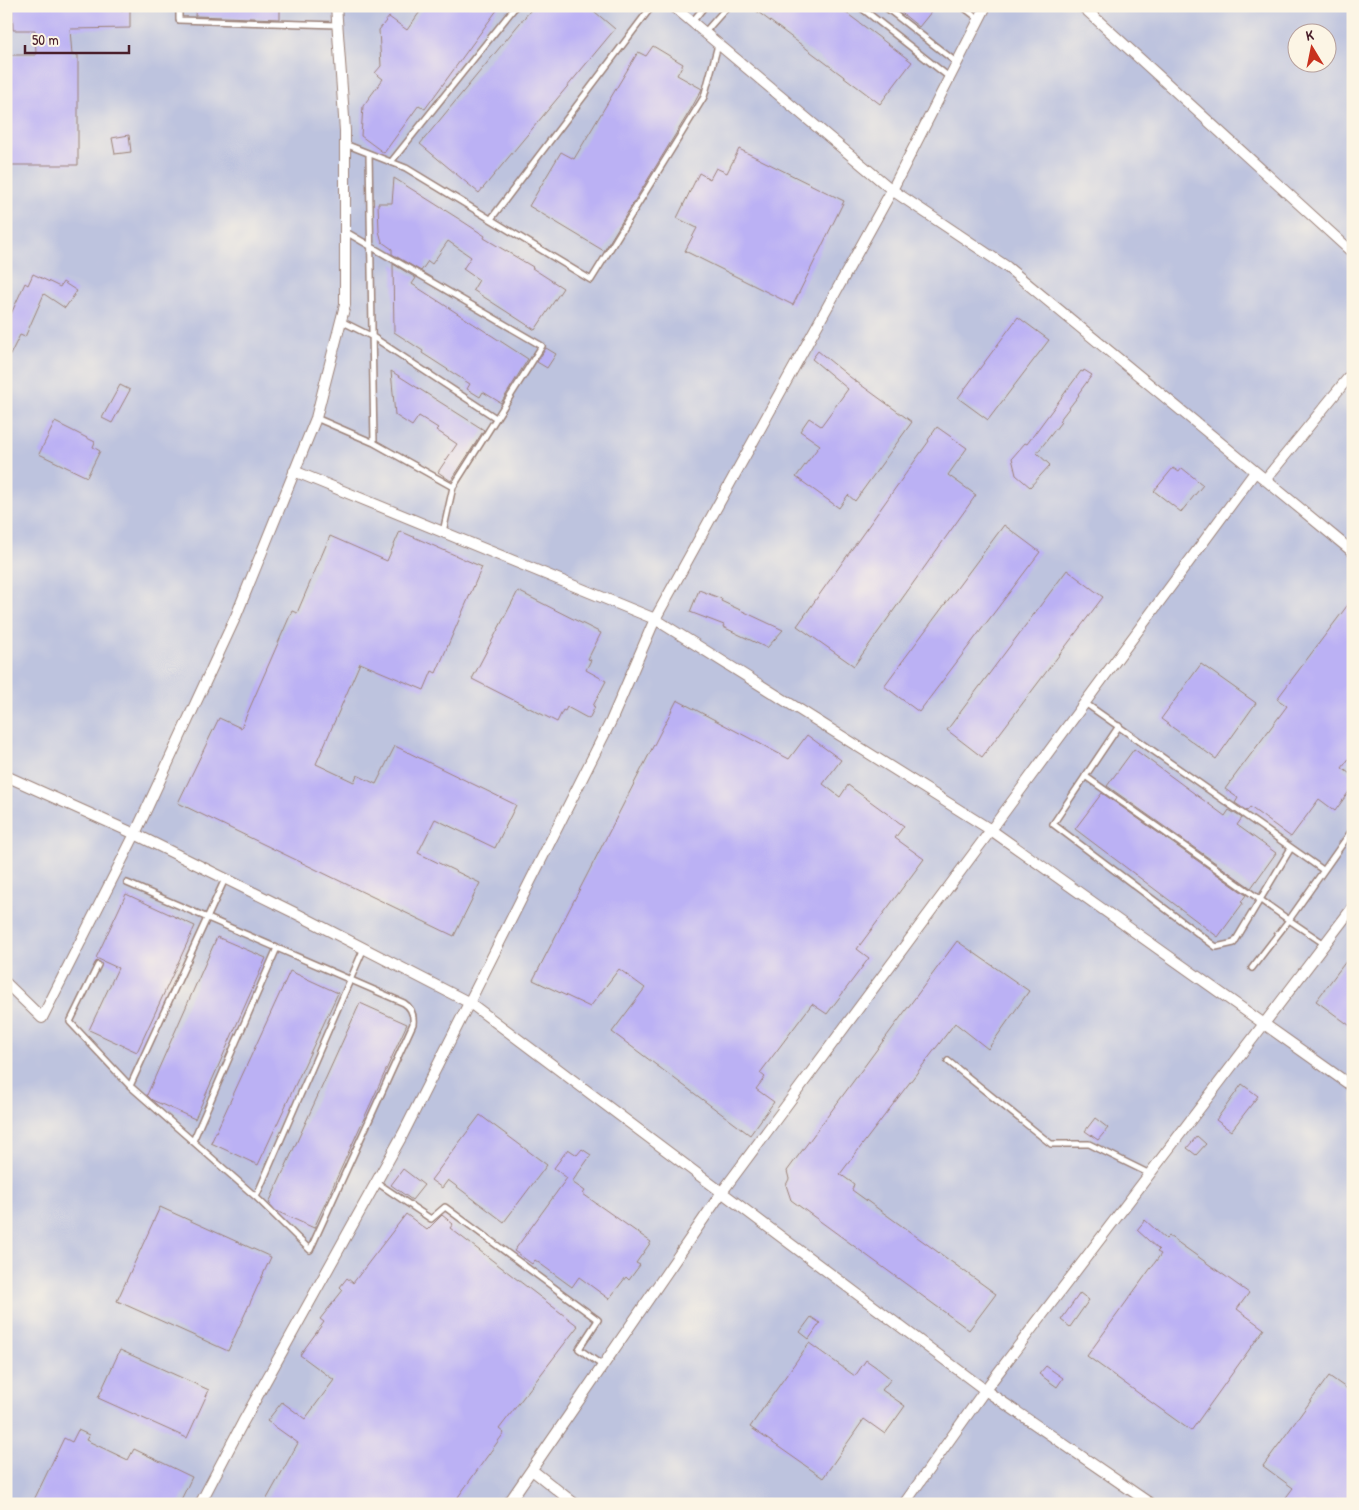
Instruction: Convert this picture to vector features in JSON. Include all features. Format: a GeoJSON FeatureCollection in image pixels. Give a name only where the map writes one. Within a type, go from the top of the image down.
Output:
{"type":"FeatureCollection","features":[{"type":"Feature","properties":{"kind":"street"},"geometry":{"type":"LineString","coordinates":[[6,983],[42,1018],[135,834],[236,616],[316,418],[346,305],[345,144],[336,6]]}},
{"type":"Feature","properties":{"kind":"street"},"geometry":{"type":"LineString","coordinates":[[673,6],[892,190],[1006,267],[1353,552]]}},
{"type":"Feature","properties":{"kind":"street"},"geometry":{"type":"LineString","coordinates":[[200,1504],[243,1422],[403,1134],[611,721],[656,619],[892,190],[986,6]]}},
{"type":"Feature","properties":{"kind":"street"},"geometry":{"type":"LineString","coordinates":[[1082,6],[1353,253]]}},
{"type":"Feature","properties":{"kind":"street"},"geometry":{"type":"LineString","coordinates":[[1264,480],[1353,372]]}},
{"type":"Feature","properties":{"kind":"street"},"geometry":{"type":"LineString","coordinates":[[294,471],[656,619],[991,830],[1353,1087]]}},
{"type":"Feature","properties":{"kind":"street"},"geometry":{"type":"LineString","coordinates":[[508,1504],[722,1192],[1255,472]]}},
{"type":"Feature","properties":{"kind":"street"},"geometry":{"type":"LineString","coordinates":[[6,776],[135,834],[225,878],[470,1003],[985,1390],[1151,1504]]}},
{"type":"Feature","properties":{"kind":"street"},"geometry":{"type":"LineString","coordinates":[[904,1504],[985,1390],[1326,945],[1353,907]]}},
{"type":"Feature","properties":{"kind":"street"},"geometry":{"type":"LineString","coordinates":[[532,1470],[575,1504]]}},
{"type":"Feature","properties":{"kind":"lane"},"geometry":{"type":"LineString","coordinates":[[179,6],[179,20],[338,26]]}},
{"type":"Feature","properties":{"kind":"lane"},"geometry":{"type":"LineString","coordinates":[[391,162],[516,6]]}},
{"type":"Feature","properties":{"kind":"lane"},"geometry":{"type":"LineString","coordinates":[[491,219],[652,6]]}},
{"type":"Feature","properties":{"kind":"lane"},"geometry":{"type":"LineString","coordinates":[[692,22],[704,6]]}},
{"type":"Feature","properties":{"kind":"lane"},"geometry":{"type":"LineString","coordinates":[[704,32],[728,6]]}},
{"type":"Feature","properties":{"kind":"lane"},"geometry":{"type":"LineString","coordinates":[[859,6],[949,77]]}},
{"type":"Feature","properties":{"kind":"lane"},"geometry":{"type":"LineString","coordinates":[[884,6],[957,63]]}},
{"type":"Feature","properties":{"kind":"lane"},"geometry":{"type":"LineString","coordinates":[[962,6],[979,19]]}},
{"type":"Feature","properties":{"kind":"lane"},"geometry":{"type":"LineString","coordinates":[[345,144],[406,168],[591,280],[704,96],[718,44]]}},
{"type":"Feature","properties":{"kind":"lane"},"geometry":{"type":"LineString","coordinates":[[369,154],[374,444]]}},
{"type":"Feature","properties":{"kind":"lane"},"geometry":{"type":"LineString","coordinates":[[345,232],[542,346],[453,488],[443,532]]}},
{"type":"Feature","properties":{"kind":"lane"},"geometry":{"type":"LineString","coordinates":[[341,320],[372,336],[496,418]]}},
{"type":"Feature","properties":{"kind":"lane"},"geometry":{"type":"LineString","coordinates":[[316,418],[374,444],[453,488]]}},
{"type":"Feature","properties":{"kind":"lane"},"geometry":{"type":"LineString","coordinates":[[1085,703],[1322,870]]}},
{"type":"Feature","properties":{"kind":"lane"},"geometry":{"type":"LineString","coordinates":[[1119,726],[1053,824],[1216,947],[1234,943],[1291,848]]}},
{"type":"Feature","properties":{"kind":"lane"},"geometry":{"type":"LineString","coordinates":[[1085,776],[1326,945]]}},
{"type":"Feature","properties":{"kind":"lane"},"geometry":{"type":"LineString","coordinates":[[1252,968],[1289,920],[1322,870],[1350,837],[1353,829]]}},
{"type":"Feature","properties":{"kind":"lane"},"geometry":{"type":"LineString","coordinates":[[130,1086],[225,878]]}},
{"type":"Feature","properties":{"kind":"lane"},"geometry":{"type":"LineString","coordinates":[[98,965],[70,1022],[130,1086],[256,1197],[310,1250],[414,1019],[411,1010],[404,1003],[127,883]]}},
{"type":"Feature","properties":{"kind":"lane"},"geometry":{"type":"LineString","coordinates":[[193,1141],[277,948]]}},
{"type":"Feature","properties":{"kind":"lane"},"geometry":{"type":"LineString","coordinates":[[256,1197],[364,948]]}},
{"type":"Feature","properties":{"kind":"lane"},"geometry":{"type":"LineString","coordinates":[[948,1061],[1051,1144],[1089,1144],[1150,1174]]}},
{"type":"Feature","properties":{"kind":"lane"},"geometry":{"type":"LineString","coordinates":[[376,1182],[431,1219],[445,1207],[598,1320],[579,1349],[603,1366]]}},
{"type":"Feature","properties":{"kind":"shaded area"},"geometry":{"type":"Polygon","coordinates":[[[6,6],[1353,6],[1353,1504],[6,1504],[6,6]]]}},
{"type":"Feature","properties":{"kind":"building"},"geometry":{"type":"Polygon","coordinates":[[[12,6],[120,6],[120,10],[130,9],[130,28],[70,29],[72,55],[78,55],[78,165],[6,165],[6,55],[36,55],[35,30],[13,30],[12,6]]]}},
{"type":"Feature","properties":{"kind":"building"},"geometry":{"type":"Polygon","coordinates":[[[196,6],[280,6],[280,19],[195,16],[196,6]]]}},
{"type":"Feature","properties":{"kind":"building"},"geometry":{"type":"Polygon","coordinates":[[[424,6],[500,6],[425,109],[419,105],[384,153],[361,136],[363,106],[383,79],[375,73],[381,66],[379,30],[389,17],[407,30],[424,6]]]}},
{"type":"Feature","properties":{"kind":"building"},"geometry":{"type":"Polygon","coordinates":[[[534,6],[588,6],[615,29],[479,193],[420,144],[534,6]]]}},
{"type":"Feature","properties":{"kind":"building"},"geometry":{"type":"Polygon","coordinates":[[[750,6],[837,6],[912,62],[880,104],[750,6]]]}},
{"type":"Feature","properties":{"kind":"building"},"geometry":{"type":"Polygon","coordinates":[[[893,6],[936,6],[919,27],[893,6]]]}},
{"type":"Feature","properties":{"kind":"building"},"geometry":{"type":"Polygon","coordinates":[[[653,46],[683,64],[677,75],[702,89],[604,251],[529,206],[561,152],[574,159],[638,52],[646,56],[653,46]]]}},
{"type":"Feature","properties":{"kind":"building"},"geometry":{"type":"Polygon","coordinates":[[[129,135],[131,152],[115,154],[112,138],[129,135]]]}},
{"type":"Feature","properties":{"kind":"building"},"geometry":{"type":"Polygon","coordinates":[[[739,149],[844,201],[793,305],[685,251],[697,228],[677,218],[699,173],[710,179],[716,168],[727,173],[739,149]]]}},
{"type":"Feature","properties":{"kind":"building"},"geometry":{"type":"Polygon","coordinates":[[[394,178],[563,288],[535,330],[473,290],[479,280],[463,269],[471,257],[448,241],[432,264],[428,261],[421,271],[392,254],[392,249],[382,242],[379,231],[378,203],[392,203],[394,178]]]}},
{"type":"Feature","properties":{"kind":"building"},"geometry":{"type":"Polygon","coordinates":[[[393,264],[416,278],[412,284],[528,359],[501,403],[483,392],[480,397],[467,389],[470,384],[422,353],[423,351],[394,332],[393,264]]]}},
{"type":"Feature","properties":{"kind":"building"},"geometry":{"type":"Polygon","coordinates":[[[33,274],[60,287],[63,282],[77,291],[65,308],[44,294],[25,337],[20,335],[6,363],[6,325],[25,283],[28,285],[33,274]]]}},
{"type":"Feature","properties":{"kind":"building"},"geometry":{"type":"Polygon","coordinates":[[[1018,317],[1049,340],[988,420],[958,398],[1018,317]]]}},
{"type":"Feature","properties":{"kind":"building"},"geometry":{"type":"Polygon","coordinates":[[[546,348],[556,354],[547,368],[537,362],[546,348]]]}},
{"type":"Feature","properties":{"kind":"building"},"geometry":{"type":"Polygon","coordinates":[[[818,351],[912,422],[855,501],[848,495],[839,508],[796,477],[820,445],[800,431],[809,418],[821,426],[848,389],[812,359],[818,351]]]}},
{"type":"Feature","properties":{"kind":"building"},"geometry":{"type":"Polygon","coordinates":[[[1084,370],[1092,375],[1059,421],[1061,422],[1037,453],[1050,465],[1030,487],[1016,475],[1012,458],[1025,443],[1027,444],[1081,371],[1083,372],[1084,370]]]}},
{"type":"Feature","properties":{"kind":"building"},"geometry":{"type":"Polygon","coordinates":[[[391,371],[484,430],[451,481],[438,472],[457,444],[436,430],[438,428],[419,416],[412,426],[395,415],[391,371]]]}},
{"type":"Feature","properties":{"kind":"building"},"geometry":{"type":"Polygon","coordinates":[[[120,385],[130,390],[112,423],[102,418],[120,385]]]}},
{"type":"Feature","properties":{"kind":"building"},"geometry":{"type":"Polygon","coordinates":[[[55,422],[95,442],[93,447],[100,451],[87,477],[39,454],[55,422]]]}},
{"type":"Feature","properties":{"kind":"building"},"geometry":{"type":"Polygon","coordinates":[[[937,427],[967,448],[948,475],[976,495],[854,666],[797,626],[929,441],[937,427]]]}},
{"type":"Feature","properties":{"kind":"building"},"geometry":{"type":"Polygon","coordinates":[[[1173,468],[1179,472],[1182,468],[1203,485],[1181,512],[1154,491],[1173,468]]]}},
{"type":"Feature","properties":{"kind":"building"},"geometry":{"type":"Polygon","coordinates":[[[1004,525],[1040,552],[919,712],[884,686],[1004,525]]]}},
{"type":"Feature","properties":{"kind":"building"},"geometry":{"type":"Polygon","coordinates":[[[400,531],[482,567],[436,673],[432,671],[424,690],[360,663],[316,764],[354,782],[357,775],[376,784],[395,746],[516,805],[495,848],[435,819],[418,853],[480,883],[454,936],[178,803],[219,718],[241,728],[292,611],[297,613],[330,536],[387,561],[400,531]]]}},
{"type":"Feature","properties":{"kind":"building"},"geometry":{"type":"Polygon","coordinates":[[[1067,570],[1103,597],[982,757],[947,730],[1067,570]]]}},
{"type":"Feature","properties":{"kind":"building"},"geometry":{"type":"Polygon","coordinates":[[[699,590],[722,599],[721,601],[783,630],[767,648],[723,627],[724,625],[690,612],[699,590]]]}},
{"type":"Feature","properties":{"kind":"building"},"geometry":{"type":"Polygon","coordinates":[[[518,591],[601,633],[588,659],[591,660],[586,670],[606,681],[593,706],[595,707],[589,719],[567,707],[565,711],[563,710],[557,722],[472,679],[518,591]]]}},
{"type":"Feature","properties":{"kind":"building"},"geometry":{"type":"Polygon","coordinates":[[[1353,598],[1353,753],[1342,768],[1353,776],[1353,786],[1335,811],[1319,799],[1291,837],[1250,807],[1247,811],[1235,803],[1238,798],[1225,789],[1287,706],[1277,699],[1353,598]]]}},
{"type":"Feature","properties":{"kind":"building"},"geometry":{"type":"Polygon","coordinates":[[[1201,664],[1256,703],[1216,759],[1161,719],[1201,664]]]}},
{"type":"Feature","properties":{"kind":"building"},"geometry":{"type":"Polygon","coordinates":[[[677,700],[789,759],[807,735],[841,760],[823,784],[840,797],[848,785],[904,826],[895,838],[924,859],[857,949],[869,958],[827,1014],[812,1004],[760,1073],[765,1077],[756,1089],[774,1102],[750,1135],[612,1032],[645,988],[619,969],[590,1007],[533,980],[677,700]]]}},
{"type":"Feature","properties":{"kind":"building"},"geometry":{"type":"Polygon","coordinates":[[[1134,749],[1225,816],[1229,810],[1242,818],[1237,825],[1276,853],[1251,888],[1107,786],[1134,749]]]}},
{"type":"Feature","properties":{"kind":"building"},"geometry":{"type":"Polygon","coordinates":[[[1102,793],[1246,895],[1241,902],[1243,903],[1218,937],[1075,829],[1102,793]]]}},
{"type":"Feature","properties":{"kind":"building"},"geometry":{"type":"Polygon","coordinates":[[[126,894],[195,926],[137,1052],[89,1030],[118,968],[96,958],[126,894]]]}},
{"type":"Feature","properties":{"kind":"building"},"geometry":{"type":"Polygon","coordinates":[[[217,937],[266,958],[195,1119],[152,1100],[147,1095],[217,937]]]}},
{"type":"Feature","properties":{"kind":"building"},"geometry":{"type":"Polygon","coordinates":[[[957,941],[1029,991],[988,1049],[955,1023],[840,1174],[854,1184],[852,1190],[996,1294],[969,1330],[791,1200],[786,1185],[789,1179],[787,1171],[957,941]]]}},
{"type":"Feature","properties":{"kind":"building"},"geometry":{"type":"Polygon","coordinates":[[[1353,952],[1353,1028],[1316,1001],[1353,952]]]}},
{"type":"Feature","properties":{"kind":"building"},"geometry":{"type":"Polygon","coordinates":[[[290,971],[338,993],[258,1165],[211,1143],[290,971]]]}},
{"type":"Feature","properties":{"kind":"building"},"geometry":{"type":"Polygon","coordinates":[[[360,1003],[407,1024],[314,1228],[276,1211],[269,1203],[360,1003]]]}},
{"type":"Feature","properties":{"kind":"building"},"geometry":{"type":"Polygon","coordinates":[[[1242,1084],[1258,1096],[1231,1131],[1216,1120],[1242,1084]]]}},
{"type":"Feature","properties":{"kind":"building"},"geometry":{"type":"Polygon","coordinates":[[[480,1115],[547,1165],[504,1222],[448,1180],[442,1188],[431,1180],[480,1115]]]}},
{"type":"Feature","properties":{"kind":"building"},"geometry":{"type":"Polygon","coordinates":[[[1095,1118],[1108,1128],[1098,1140],[1085,1131],[1095,1118]]]}},
{"type":"Feature","properties":{"kind":"building"},"geometry":{"type":"Polygon","coordinates":[[[1197,1136],[1206,1144],[1196,1155],[1187,1148],[1197,1136]]]}},
{"type":"Feature","properties":{"kind":"building"},"geometry":{"type":"Polygon","coordinates":[[[568,1149],[577,1155],[582,1149],[591,1155],[572,1182],[585,1191],[583,1194],[651,1242],[636,1263],[640,1265],[629,1280],[626,1277],[609,1299],[579,1277],[572,1287],[535,1260],[532,1264],[514,1251],[567,1178],[554,1168],[568,1149]]]}},
{"type":"Feature","properties":{"kind":"building"},"geometry":{"type":"Polygon","coordinates":[[[403,1169],[424,1185],[412,1200],[391,1185],[403,1169]]]}},
{"type":"Feature","properties":{"kind":"building"},"geometry":{"type":"Polygon","coordinates":[[[160,1207],[271,1257],[228,1351],[117,1301],[160,1207]]]}},
{"type":"Feature","properties":{"kind":"building"},"geometry":{"type":"Polygon","coordinates":[[[406,1214],[427,1230],[442,1215],[453,1224],[450,1228],[578,1326],[499,1429],[504,1433],[453,1504],[264,1504],[298,1443],[267,1421],[282,1402],[305,1419],[334,1380],[300,1355],[324,1322],[320,1319],[343,1290],[340,1287],[347,1278],[353,1283],[406,1214]]]}},
{"type":"Feature","properties":{"kind":"building"},"geometry":{"type":"Polygon","coordinates":[[[1145,1220],[1166,1239],[1169,1236],[1249,1293],[1237,1309],[1264,1329],[1191,1431],[1087,1356],[1161,1254],[1137,1230],[1145,1220]]]}},
{"type":"Feature","properties":{"kind":"building"},"geometry":{"type":"Polygon","coordinates":[[[1080,1293],[1089,1300],[1070,1327],[1061,1320],[1080,1293]]]}},
{"type":"Feature","properties":{"kind":"building"},"geometry":{"type":"Polygon","coordinates":[[[811,1317],[820,1323],[809,1339],[800,1332],[811,1317]]]}},
{"type":"Feature","properties":{"kind":"building"},"geometry":{"type":"Polygon","coordinates":[[[809,1343],[855,1376],[866,1360],[891,1379],[882,1390],[905,1406],[885,1434],[864,1419],[823,1478],[750,1427],[809,1343]]]}},
{"type":"Feature","properties":{"kind":"building"},"geometry":{"type":"Polygon","coordinates":[[[120,1350],[209,1390],[187,1438],[98,1398],[120,1350]]]}},
{"type":"Feature","properties":{"kind":"building"},"geometry":{"type":"Polygon","coordinates":[[[1046,1366],[1063,1378],[1057,1387],[1039,1374],[1046,1366]]]}},
{"type":"Feature","properties":{"kind":"building"},"geometry":{"type":"Polygon","coordinates":[[[1329,1376],[1353,1393],[1353,1504],[1281,1504],[1293,1488],[1263,1466],[1329,1376]]]}},
{"type":"Feature","properties":{"kind":"building"},"geometry":{"type":"Polygon","coordinates":[[[78,1430],[89,1435],[86,1440],[128,1460],[134,1449],[192,1477],[179,1504],[32,1504],[64,1438],[72,1442],[78,1430]]]}}]}
